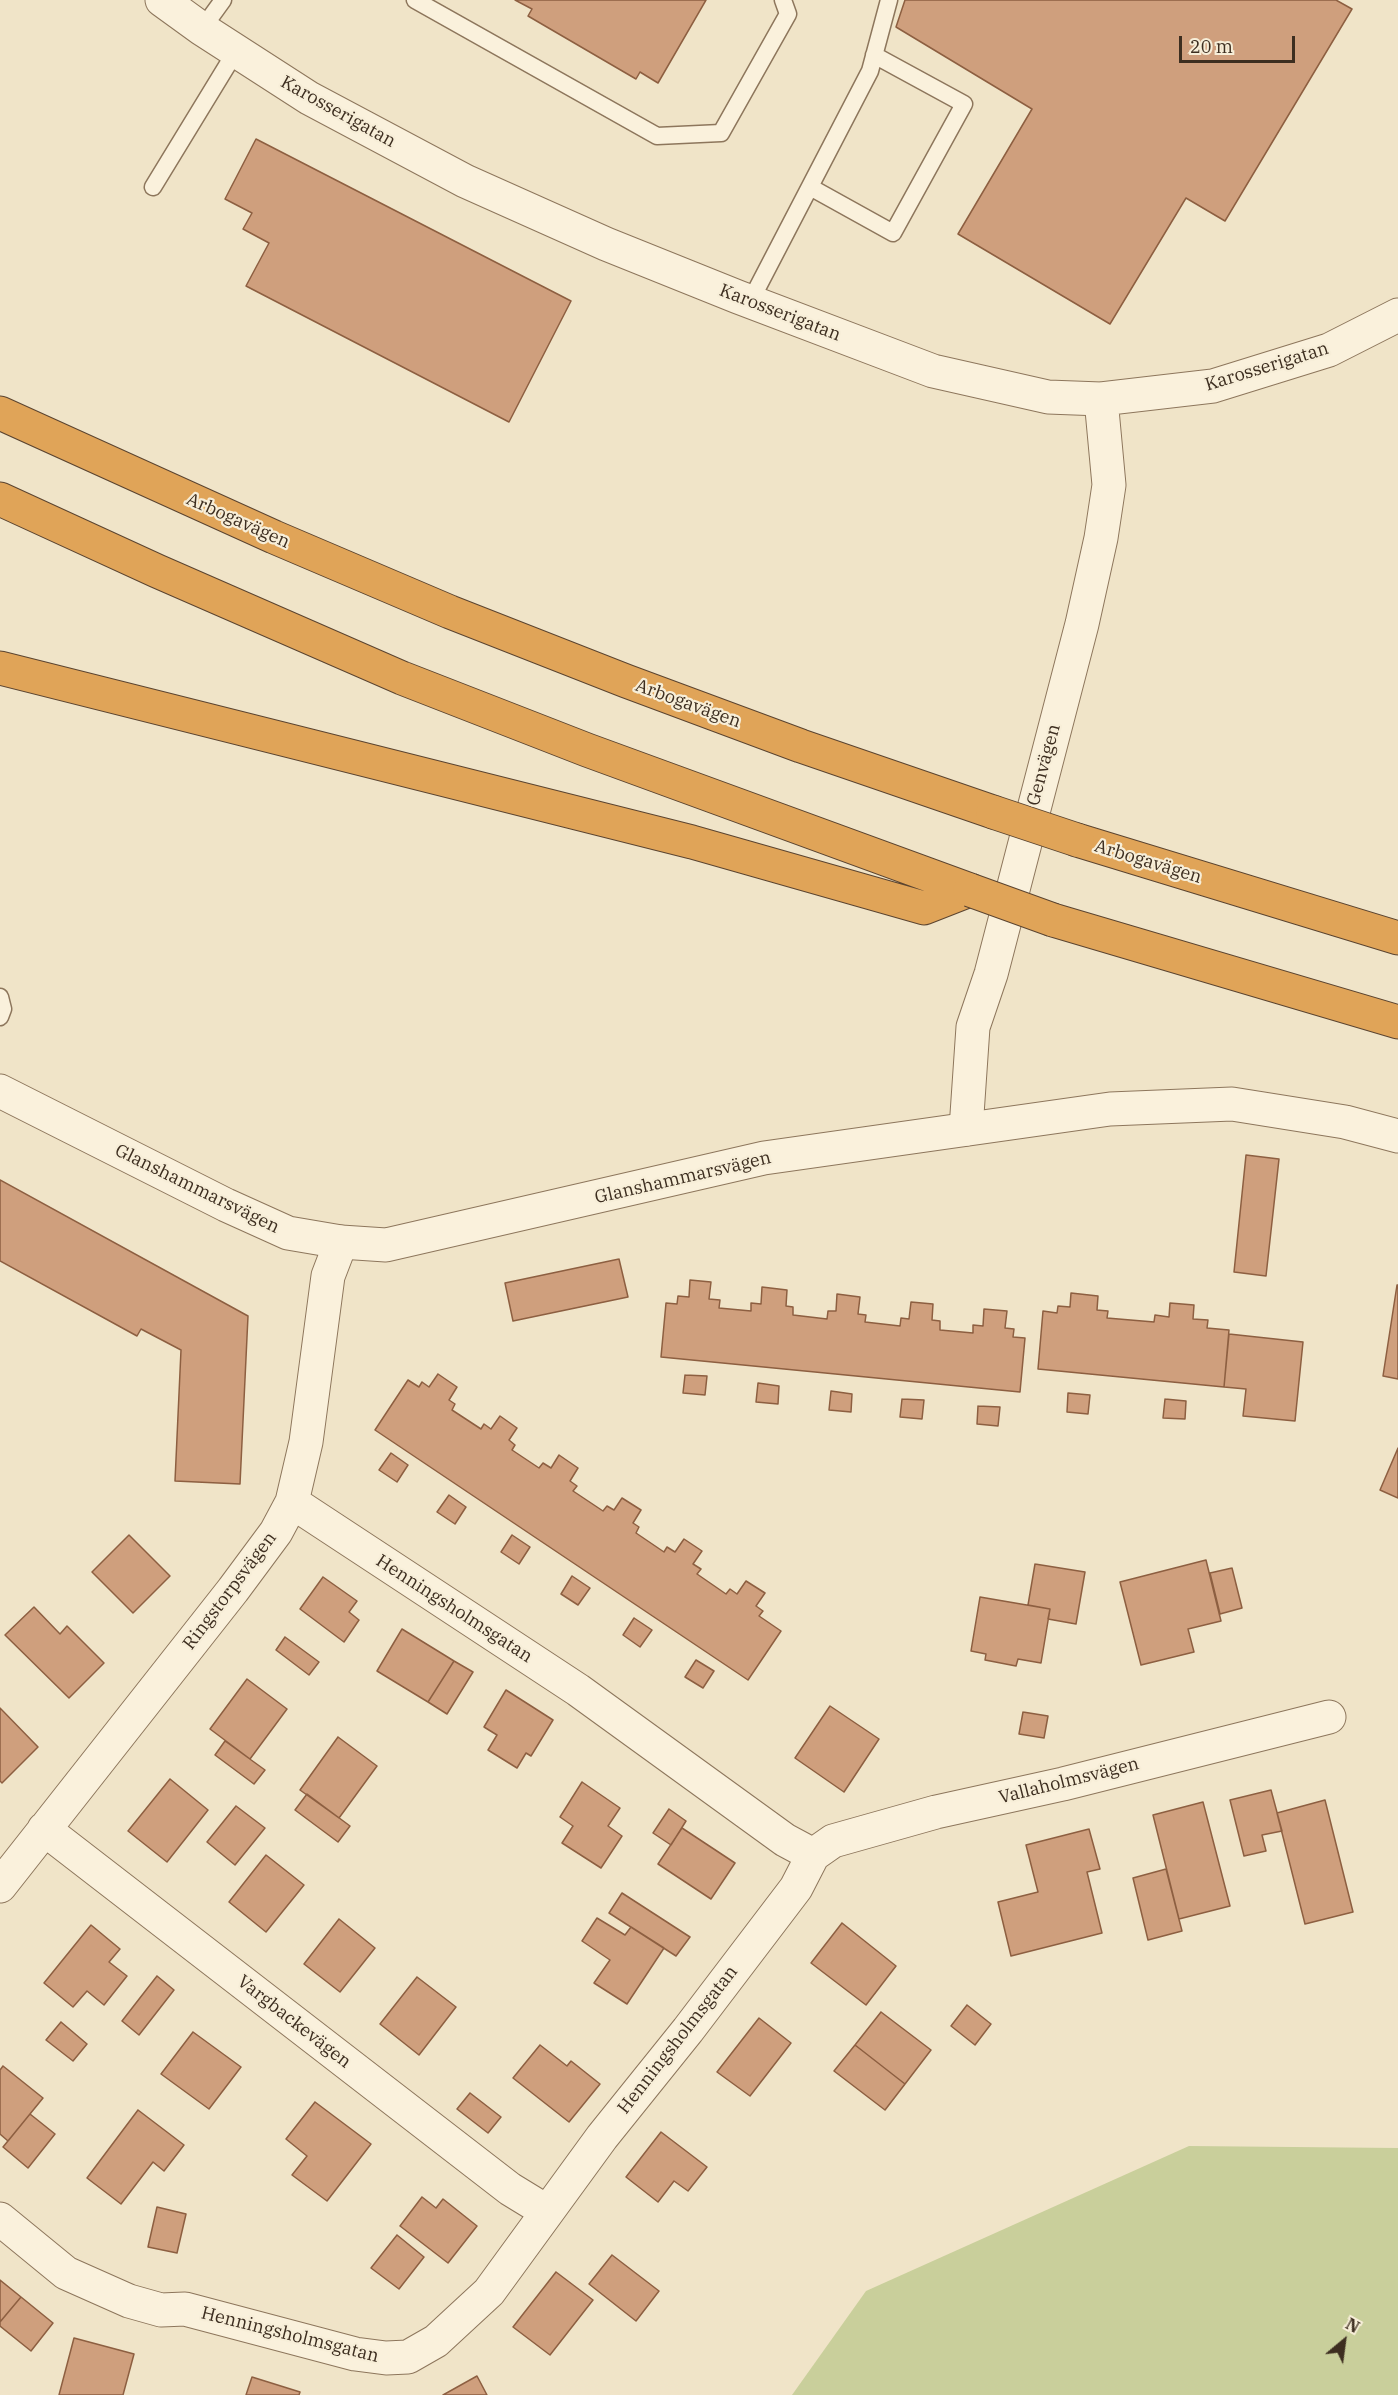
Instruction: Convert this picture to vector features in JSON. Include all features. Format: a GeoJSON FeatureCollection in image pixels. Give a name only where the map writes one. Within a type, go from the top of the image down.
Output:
{"type":"FeatureCollection","features":[{"type":"Feature","properties":{"kind":"highway","name":"Arbogavägen"},"geometry":{"type":"LineString","coordinates":[[0,413],[274,537],[450,612],[626,681],[801,746],[1077,840],[1398,938]]}},
{"type":"Feature","properties":{"kind":"highway"},"geometry":{"type":"LineString","coordinates":[[0,499],[157,571],[402,678],[587,750],[1053,920],[1398,1023]]}},
{"type":"Feature","properties":{"kind":"highway"},"geometry":{"type":"LineString","coordinates":[[0,668],[692,842],[924,908],[970,890]]}},
{"type":"Feature","properties":{"kind":"street","name":"Karosserigatan"},"geometry":{"type":"LineString","coordinates":[[162,0],[202,29],[309,98],[465,181],[606,244],[750,302],[933,371],[1048,397],[1101,399],[1213,386],[1329,350],[1398,315]]}},
{"type":"Feature","properties":{"kind":"street","name":"Genvägen"},"geometry":{"type":"LineString","coordinates":[[966,1130],[973,1027],[991,974],[1082,624],[1101,538],[1108,485],[1101,399]]}},
{"type":"Feature","properties":{"kind":"street","name":"Glanshammarsvägen"},"geometry":{"type":"LineString","coordinates":[[0,1090],[226,1205],[288,1233],[341,1242],[386,1245],[764,1158],[1110,1109],[1232,1104],[1345,1122],[1398,1136]]}},
{"type":"Feature","properties":{"kind":"street","name":"Ringstorpsvägen"},"geometry":{"type":"LineString","coordinates":[[0,1886],[233,1590],[276,1532],[292,1503],[306,1442],[328,1276],[341,1242]]}},
{"type":"Feature","properties":{"kind":"street","name":"Henningsholmsgatan"},"geometry":{"type":"LineString","coordinates":[[0,2219],[66,2273],[129,2301],[161,2310],[185,2309],[355,2354],[386,2358],[408,2356],[436,2340],[489,2292],[546,2211],[796,1888],[813,1856],[785,1840],[578,1690],[292,1503]]}},
{"type":"Feature","properties":{"kind":"street","name":"Vallaholmsvägen"},"geometry":{"type":"LineString","coordinates":[[813,1856],[833,1841],[936,1812],[1063,1784],[1329,1717]]}},
{"type":"Feature","properties":{"kind":"street","name":"Vargbackevägen"},"geometry":{"type":"LineString","coordinates":[[44,1829],[510,2189],[546,2211]]}},
{"type":"Feature","properties":{"kind":"lane"},"geometry":{"type":"LineString","coordinates":[[202,29],[223,0]]}},
{"type":"Feature","properties":{"kind":"lane"},"geometry":{"type":"LineString","coordinates":[[416,0],[657,136],[721,133],[788,14],[783,0]]}},
{"type":"Feature","properties":{"kind":"lane"},"geometry":{"type":"LineString","coordinates":[[750,302],[870,71],[889,0]]}},
{"type":"Feature","properties":{"kind":"lane"},"geometry":{"type":"LineString","coordinates":[[153,187],[236,51]]}},
{"type":"Feature","properties":{"kind":"lane"},"geometry":{"type":"LineString","coordinates":[[810,187],[893,233],[964,104],[874,55]]}},
{"type":"Feature","properties":{"kind":"lane"},"geometry":{"type":"LineString","coordinates":[[0,997],[3,1009],[0,1017]]}},
{"type":"Feature","properties":{"kind":"green space"},"geometry":{"type":"Polygon","coordinates":[[[1189,2146],[1398,2148],[1398,2395],[792,2395],[866,2291],[1189,2146]]]}},
{"type":"Feature","properties":{"kind":"building"},"geometry":{"type":"Polygon","coordinates":[[[515,0],[706,0],[658,83],[640,72],[636,79],[528,16],[532,9],[515,0]]]}},
{"type":"Feature","properties":{"kind":"building"},"geometry":{"type":"Polygon","coordinates":[[[905,0],[1336,0],[1352,9],[1225,221],[1186,198],[1110,324],[958,234],[1032,109],[896,27],[905,0]]]}},
{"type":"Feature","properties":{"kind":"building"},"geometry":{"type":"Polygon","coordinates":[[[256,139],[571,301],[509,422],[246,286],[269,243],[243,229],[252,213],[225,199],[256,139]]]}},
{"type":"Feature","properties":{"kind":"building"},"geometry":{"type":"Polygon","coordinates":[[[1246,1155],[1279,1159],[1266,1276],[1234,1272],[1246,1155]]]}},
{"type":"Feature","properties":{"kind":"building"},"geometry":{"type":"Polygon","coordinates":[[[0,1180],[248,1316],[240,1484],[175,1481],[181,1350],[141,1329],[137,1336],[0,1261],[0,1180]]]}},
{"type":"Feature","properties":{"kind":"building"},"geometry":{"type":"Polygon","coordinates":[[[619,1259],[628,1297],[513,1321],[505,1283],[619,1259]]]}},
{"type":"Feature","properties":{"kind":"building"},"geometry":{"type":"Polygon","coordinates":[[[690,1280],[711,1282],[709,1299],[720,1300],[719,1308],[751,1311],[751,1303],[761,1304],[762,1287],[787,1290],[786,1306],[793,1307],[793,1315],[827,1319],[828,1311],[836,1311],[837,1294],[860,1297],[858,1314],[866,1315],[865,1322],[900,1326],[901,1318],[909,1319],[911,1302],[933,1304],[932,1320],[940,1321],[940,1330],[973,1333],[973,1325],[983,1326],[984,1309],[1007,1311],[1005,1328],[1014,1329],[1013,1337],[1025,1338],[1020,1392],[661,1357],[666,1303],[677,1304],[678,1296],[689,1297],[690,1280]]]}},
{"type":"Feature","properties":{"kind":"building"},"geometry":{"type":"Polygon","coordinates":[[[1398,1285],[1398,1379],[1383,1376],[1398,1285]]]}},
{"type":"Feature","properties":{"kind":"building"},"geometry":{"type":"Polygon","coordinates":[[[1071,1293],[1098,1296],[1097,1310],[1108,1311],[1107,1318],[1154,1322],[1155,1315],[1169,1317],[1170,1303],[1194,1305],[1193,1319],[1208,1320],[1207,1328],[1229,1330],[1224,1387],[1038,1369],[1043,1311],[1057,1313],[1058,1306],[1070,1307],[1071,1293]]]}},
{"type":"Feature","properties":{"kind":"building"},"geometry":{"type":"Polygon","coordinates":[[[1229,1334],[1303,1342],[1295,1421],[1243,1416],[1246,1389],[1224,1387],[1229,1334]]]}},
{"type":"Feature","properties":{"kind":"building"},"geometry":{"type":"Polygon","coordinates":[[[438,1374],[457,1387],[449,1400],[455,1404],[452,1410],[481,1429],[484,1424],[491,1429],[500,1416],[517,1428],[509,1440],[515,1445],[512,1450],[539,1468],[543,1463],[551,1468],[559,1455],[578,1468],[570,1481],[577,1486],[573,1491],[603,1511],[607,1506],[614,1510],[622,1498],[641,1510],[633,1523],[639,1527],[636,1533],[664,1552],[667,1547],[675,1552],[684,1539],[702,1551],[693,1564],[701,1569],[697,1574],[726,1594],[730,1589],[737,1594],[746,1581],[765,1593],[756,1606],[763,1611],[759,1616],[781,1631],[748,1680],[375,1430],[408,1380],[419,1387],[422,1382],[429,1387],[438,1374]]]}},
{"type":"Feature","properties":{"kind":"building"},"geometry":{"type":"Polygon","coordinates":[[[685,1375],[707,1376],[705,1395],[683,1393],[685,1375]]]}},
{"type":"Feature","properties":{"kind":"building"},"geometry":{"type":"Polygon","coordinates":[[[758,1383],[779,1386],[778,1404],[756,1402],[758,1383]]]}},
{"type":"Feature","properties":{"kind":"building"},"geometry":{"type":"Polygon","coordinates":[[[831,1391],[852,1394],[851,1412],[829,1410],[831,1391]]]}},
{"type":"Feature","properties":{"kind":"building"},"geometry":{"type":"Polygon","coordinates":[[[1068,1393],[1090,1395],[1088,1414],[1067,1412],[1068,1393]]]}},
{"type":"Feature","properties":{"kind":"building"},"geometry":{"type":"Polygon","coordinates":[[[902,1399],[924,1400],[922,1419],[900,1417],[902,1399]]]}},
{"type":"Feature","properties":{"kind":"building"},"geometry":{"type":"Polygon","coordinates":[[[1165,1399],[1186,1401],[1185,1419],[1163,1418],[1165,1399]]]}},
{"type":"Feature","properties":{"kind":"building"},"geometry":{"type":"Polygon","coordinates":[[[978,1406],[1000,1407],[998,1426],[977,1424],[978,1406]]]}},
{"type":"Feature","properties":{"kind":"building"},"geometry":{"type":"Polygon","coordinates":[[[1398,1448],[1398,1498],[1380,1490],[1398,1448]]]}},
{"type":"Feature","properties":{"kind":"building"},"geometry":{"type":"Polygon","coordinates":[[[391,1453],[408,1465],[397,1482],[379,1470],[391,1453]]]}},
{"type":"Feature","properties":{"kind":"building"},"geometry":{"type":"Polygon","coordinates":[[[449,1495],[466,1507],[455,1524],[437,1512],[449,1495]]]}},
{"type":"Feature","properties":{"kind":"building"},"geometry":{"type":"Polygon","coordinates":[[[129,1535],[170,1576],[133,1613],[92,1572],[129,1535]]]}},
{"type":"Feature","properties":{"kind":"building"},"geometry":{"type":"Polygon","coordinates":[[[512,1535],[530,1547],[519,1564],[501,1552],[512,1535]]]}},
{"type":"Feature","properties":{"kind":"building"},"geometry":{"type":"Polygon","coordinates":[[[1206,1560],[1221,1621],[1188,1629],[1194,1652],[1141,1665],[1120,1582],[1206,1560]]]}},
{"type":"Feature","properties":{"kind":"building"},"geometry":{"type":"Polygon","coordinates":[[[1035,1564],[1085,1572],[1076,1624],[1048,1619],[1050,1609],[1028,1605],[1035,1564]]]}},
{"type":"Feature","properties":{"kind":"building"},"geometry":{"type":"Polygon","coordinates":[[[1232,1568],[1242,1608],[1220,1614],[1210,1573],[1232,1568]]]}},
{"type":"Feature","properties":{"kind":"building"},"geometry":{"type":"Polygon","coordinates":[[[572,1576],[590,1588],[578,1605],[561,1594],[572,1576]]]}},
{"type":"Feature","properties":{"kind":"building"},"geometry":{"type":"Polygon","coordinates":[[[323,1577],[357,1601],[349,1612],[359,1620],[344,1642],[300,1609],[323,1577]]]}},
{"type":"Feature","properties":{"kind":"building"},"geometry":{"type":"Polygon","coordinates":[[[980,1597],[1050,1609],[1041,1663],[1018,1659],[1016,1666],[985,1660],[986,1654],[971,1651],[980,1597]]]}},
{"type":"Feature","properties":{"kind":"building"},"geometry":{"type":"Polygon","coordinates":[[[34,1607],[60,1634],[67,1626],[104,1663],[69,1698],[5,1635],[34,1607]]]}},
{"type":"Feature","properties":{"kind":"building"},"geometry":{"type":"Polygon","coordinates":[[[634,1618],[652,1630],[640,1647],[623,1635],[634,1618]]]}},
{"type":"Feature","properties":{"kind":"building"},"geometry":{"type":"Polygon","coordinates":[[[402,1629],[454,1661],[428,1702],[377,1671],[402,1629]]]}},
{"type":"Feature","properties":{"kind":"building"},"geometry":{"type":"Polygon","coordinates":[[[285,1637],[319,1662],[309,1675],[276,1650],[285,1637]]]}},
{"type":"Feature","properties":{"kind":"building"},"geometry":{"type":"Polygon","coordinates":[[[696,1660],[714,1671],[703,1688],[685,1677],[696,1660]]]}},
{"type":"Feature","properties":{"kind":"building"},"geometry":{"type":"Polygon","coordinates":[[[454,1661],[473,1672],[447,1714],[428,1702],[454,1661]]]}},
{"type":"Feature","properties":{"kind":"building"},"geometry":{"type":"Polygon","coordinates":[[[247,1679],[287,1709],[250,1759],[210,1729],[247,1679]]]}},
{"type":"Feature","properties":{"kind":"building"},"geometry":{"type":"Polygon","coordinates":[[[506,1690],[553,1720],[531,1756],[526,1753],[517,1768],[488,1750],[497,1735],[484,1727],[506,1690]]]}},
{"type":"Feature","properties":{"kind":"building"},"geometry":{"type":"Polygon","coordinates":[[[830,1706],[879,1739],[844,1792],[795,1758],[830,1706]]]}},
{"type":"Feature","properties":{"kind":"building"},"geometry":{"type":"Polygon","coordinates":[[[0,1708],[38,1747],[2,1783],[0,1781],[0,1708]]]}},
{"type":"Feature","properties":{"kind":"building"},"geometry":{"type":"Polygon","coordinates":[[[1023,1712],[1048,1716],[1044,1738],[1019,1734],[1023,1712]]]}},
{"type":"Feature","properties":{"kind":"building"},"geometry":{"type":"Polygon","coordinates":[[[338,1737],[377,1766],[339,1818],[300,1790],[338,1737]]]}},
{"type":"Feature","properties":{"kind":"building"},"geometry":{"type":"Polygon","coordinates":[[[225,1741],[265,1770],[254,1784],[215,1755],[225,1741]]]}},
{"type":"Feature","properties":{"kind":"building"},"geometry":{"type":"Polygon","coordinates":[[[170,1779],[208,1810],[167,1862],[128,1831],[170,1779]]]}},
{"type":"Feature","properties":{"kind":"building"},"geometry":{"type":"Polygon","coordinates":[[[582,1782],[620,1808],[608,1826],[622,1836],[601,1868],[562,1843],[573,1826],[560,1817],[582,1782]]]}},
{"type":"Feature","properties":{"kind":"building"},"geometry":{"type":"Polygon","coordinates":[[[1271,1790],[1282,1831],[1262,1835],[1266,1851],[1244,1856],[1230,1800],[1271,1790]]]}},
{"type":"Feature","properties":{"kind":"building"},"geometry":{"type":"Polygon","coordinates":[[[307,1794],[350,1826],[338,1842],[295,1810],[307,1794]]]}},
{"type":"Feature","properties":{"kind":"building"},"geometry":{"type":"Polygon","coordinates":[[[1325,1800],[1353,1912],[1305,1924],[1277,1813],[1325,1800]]]}},
{"type":"Feature","properties":{"kind":"building"},"geometry":{"type":"Polygon","coordinates":[[[1203,1802],[1230,1906],[1179,1919],[1153,1815],[1203,1802]]]}},
{"type":"Feature","properties":{"kind":"building"},"geometry":{"type":"Polygon","coordinates":[[[236,1806],[265,1828],[235,1865],[207,1842],[236,1806]]]}},
{"type":"Feature","properties":{"kind":"building"},"geometry":{"type":"Polygon","coordinates":[[[669,1809],[686,1821],[671,1845],[653,1833],[669,1809]]]}},
{"type":"Feature","properties":{"kind":"building"},"geometry":{"type":"Polygon","coordinates":[[[682,1828],[735,1863],[711,1899],[658,1864],[682,1828]]]}},
{"type":"Feature","properties":{"kind":"building"},"geometry":{"type":"Polygon","coordinates":[[[1089,1829],[1100,1869],[1087,1872],[1102,1933],[1011,1956],[998,1902],[1038,1892],[1026,1845],[1089,1829]]]}},
{"type":"Feature","properties":{"kind":"building"},"geometry":{"type":"Polygon","coordinates":[[[266,1855],[304,1885],[266,1932],[229,1902],[266,1855]]]}},
{"type":"Feature","properties":{"kind":"building"},"geometry":{"type":"Polygon","coordinates":[[[1166,1869],[1182,1931],[1148,1940],[1133,1878],[1166,1869]]]}},
{"type":"Feature","properties":{"kind":"building"},"geometry":{"type":"Polygon","coordinates":[[[622,1893],[690,1937],[676,1956],[609,1913],[622,1893]]]}},
{"type":"Feature","properties":{"kind":"building"},"geometry":{"type":"Polygon","coordinates":[[[597,1918],[625,1935],[631,1927],[664,1948],[627,2004],[594,1983],[610,1960],[582,1941],[597,1918]]]}},
{"type":"Feature","properties":{"kind":"building"},"geometry":{"type":"Polygon","coordinates":[[[339,1919],[375,1948],[340,1992],[304,1964],[339,1919]]]}},
{"type":"Feature","properties":{"kind":"building"},"geometry":{"type":"Polygon","coordinates":[[[842,1923],[896,1966],[866,2005],[811,1963],[842,1923]]]}},
{"type":"Feature","properties":{"kind":"building"},"geometry":{"type":"Polygon","coordinates":[[[91,1925],[120,1949],[109,1962],[127,1976],[104,2005],[87,1991],[73,2007],[44,1983],[91,1925]]]}},
{"type":"Feature","properties":{"kind":"building"},"geometry":{"type":"Polygon","coordinates":[[[157,1976],[174,1990],[139,2035],[122,2021],[157,1976]]]}},
{"type":"Feature","properties":{"kind":"building"},"geometry":{"type":"Polygon","coordinates":[[[417,1977],[456,2007],[419,2055],[380,2024],[417,1977]]]}},
{"type":"Feature","properties":{"kind":"building"},"geometry":{"type":"Polygon","coordinates":[[[967,2005],[991,2024],[975,2045],[951,2026],[967,2005]]]}},
{"type":"Feature","properties":{"kind":"building"},"geometry":{"type":"Polygon","coordinates":[[[881,2012],[931,2050],[905,2084],[855,2045],[881,2012]]]}},
{"type":"Feature","properties":{"kind":"building"},"geometry":{"type":"Polygon","coordinates":[[[759,2018],[791,2043],[750,2096],[717,2072],[759,2018]]]}},
{"type":"Feature","properties":{"kind":"building"},"geometry":{"type":"Polygon","coordinates":[[[61,2022],[87,2044],[73,2061],[46,2040],[61,2022]]]}},
{"type":"Feature","properties":{"kind":"building"},"geometry":{"type":"Polygon","coordinates":[[[193,2032],[241,2067],[209,2109],[161,2074],[193,2032]]]}},
{"type":"Feature","properties":{"kind":"building"},"geometry":{"type":"Polygon","coordinates":[[[540,2045],[567,2066],[571,2061],[600,2084],[569,2122],[513,2078],[540,2045]]]}},
{"type":"Feature","properties":{"kind":"building"},"geometry":{"type":"Polygon","coordinates":[[[855,2045],[905,2084],[885,2110],[834,2071],[855,2045]]]}},
{"type":"Feature","properties":{"kind":"building"},"geometry":{"type":"Polygon","coordinates":[[[3,2066],[43,2098],[8,2141],[0,2134],[0,2070],[3,2066]]]}},
{"type":"Feature","properties":{"kind":"building"},"geometry":{"type":"Polygon","coordinates":[[[470,2093],[501,2117],[488,2133],[457,2109],[470,2093]]]}},
{"type":"Feature","properties":{"kind":"building"},"geometry":{"type":"Polygon","coordinates":[[[315,2102],[371,2144],[327,2201],[292,2175],[307,2156],[286,2139],[315,2102]]]}},
{"type":"Feature","properties":{"kind":"building"},"geometry":{"type":"Polygon","coordinates":[[[138,2110],[184,2145],[164,2171],[153,2162],[121,2204],[87,2178],[138,2110]]]}},
{"type":"Feature","properties":{"kind":"building"},"geometry":{"type":"Polygon","coordinates":[[[30,2114],[55,2134],[28,2168],[3,2147],[30,2114]]]}},
{"type":"Feature","properties":{"kind":"building"},"geometry":{"type":"Polygon","coordinates":[[[661,2132],[707,2167],[688,2191],[674,2181],[658,2202],[626,2177],[661,2132]]]}},
{"type":"Feature","properties":{"kind":"building"},"geometry":{"type":"Polygon","coordinates":[[[422,2197],[436,2208],[443,2199],[477,2226],[448,2263],[400,2226],[422,2197]]]}},
{"type":"Feature","properties":{"kind":"building"},"geometry":{"type":"Polygon","coordinates":[[[157,2207],[186,2214],[177,2253],[148,2247],[157,2207]]]}},
{"type":"Feature","properties":{"kind":"building"},"geometry":{"type":"Polygon","coordinates":[[[397,2235],[424,2257],[399,2289],[371,2268],[397,2235]]]}},
{"type":"Feature","properties":{"kind":"building"},"geometry":{"type":"Polygon","coordinates":[[[612,2255],[659,2291],[636,2321],[589,2284],[612,2255]]]}},
{"type":"Feature","properties":{"kind":"building"},"geometry":{"type":"Polygon","coordinates":[[[556,2272],[593,2300],[550,2355],[513,2327],[556,2272]]]}},
{"type":"Feature","properties":{"kind":"building"},"geometry":{"type":"Polygon","coordinates":[[[0,2280],[21,2297],[0,2322],[0,2280]]]}},
{"type":"Feature","properties":{"kind":"building"},"geometry":{"type":"Polygon","coordinates":[[[21,2297],[53,2323],[31,2351],[0,2326],[0,2322],[21,2297]]]}},
{"type":"Feature","properties":{"kind":"building"},"geometry":{"type":"Polygon","coordinates":[[[74,2338],[134,2354],[123,2395],[59,2395],[74,2338]]]}},
{"type":"Feature","properties":{"kind":"building"},"geometry":{"type":"Polygon","coordinates":[[[477,2376],[487,2395],[443,2395],[477,2376]]]}},
{"type":"Feature","properties":{"kind":"building"},"geometry":{"type":"Polygon","coordinates":[[[252,2377],[300,2392],[299,2395],[246,2395],[252,2377]]]}}]}
